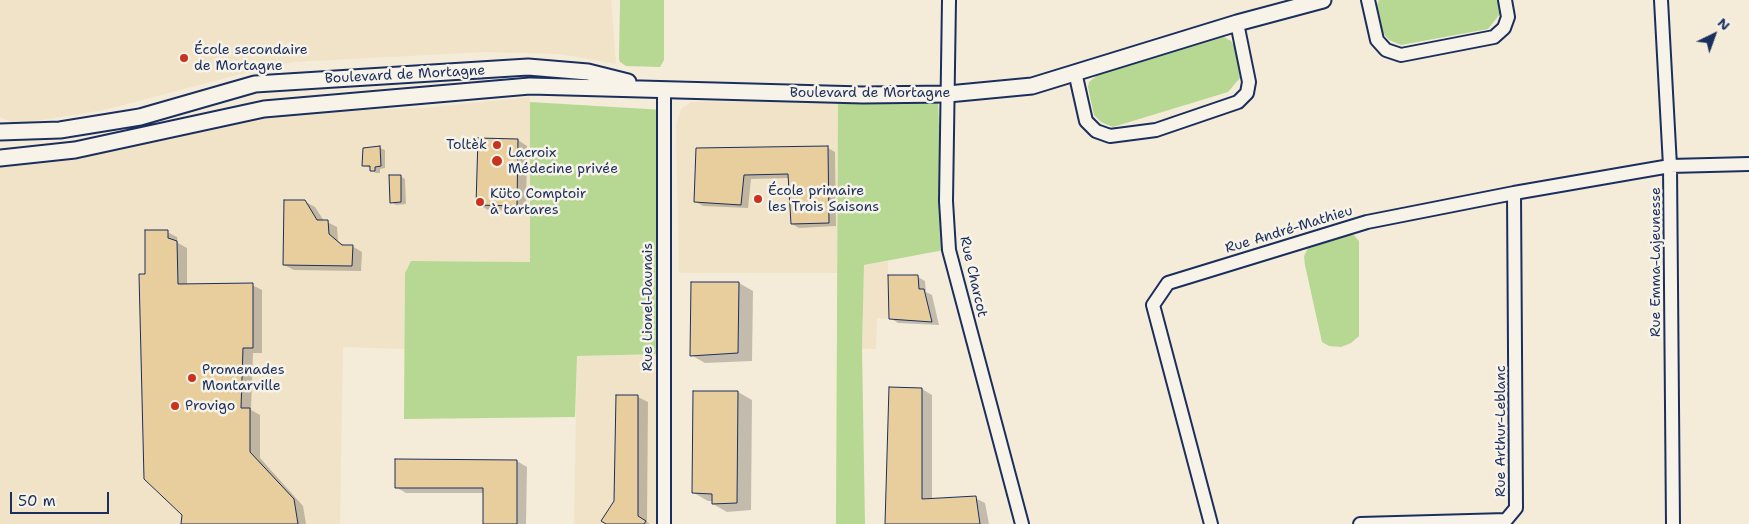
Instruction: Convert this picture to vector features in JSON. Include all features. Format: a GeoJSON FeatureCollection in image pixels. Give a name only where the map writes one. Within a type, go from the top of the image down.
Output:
{"type":"FeatureCollection","features":[{"type":"Feature","properties":{"kind":"street","name":"Rue Charcot"},"geometry":{"type":"LineString","coordinates":[[949,0],[946,201],[949,250],[1022,524]]}},
{"type":"Feature","properties":{"kind":"street","name":"Boulevard de Mortagne"},"geometry":{"type":"LineString","coordinates":[[0,158],[74,150],[264,109],[530,86],[863,96],[948,94],[1032,86],[1237,23],[1323,0]]}},
{"type":"Feature","properties":{"kind":"street"},"geometry":{"type":"LineString","coordinates":[[1368,0],[1377,40],[1386,50],[1401,55],[1494,38],[1504,28],[1508,17],[1505,0]]}},
{"type":"Feature","properties":{"kind":"street","name":"Rue Emma-Lajeunesse"},"geometry":{"type":"LineString","coordinates":[[1661,0],[1670,166],[1673,524]]}},
{"type":"Feature","properties":{"kind":"street"},"geometry":{"type":"LineString","coordinates":[[1075,72],[1086,121],[1096,131],[1110,136],[1156,130],[1238,102],[1247,93],[1249,82],[1237,23]]}},
{"type":"Feature","properties":{"kind":"street","name":"Boulevard de Mortagne"},"geometry":{"type":"LineString","coordinates":[[0,132],[60,130],[140,117],[254,84],[274,82],[528,68],[588,72],[664,90]]}},
{"type":"Feature","properties":{"kind":"street","name":"Rue Lionel-Daunais"},"geometry":{"type":"LineString","coordinates":[[664,90],[664,524]]}},
{"type":"Feature","properties":{"kind":"street","name":"Rue André-Mathieu"},"geometry":{"type":"LineString","coordinates":[[1211,524],[1153,305],[1168,283],[1366,222],[1514,193],[1670,166],[1749,164]]}},
{"type":"Feature","properties":{"kind":"street","name":"Rue Arthur-Leblanc"},"geometry":{"type":"LineString","coordinates":[[1360,524],[1506,520],[1516,508],[1514,193]]}},
{"type":"Feature","properties":{"kind":"shaded area","name":"École secondaire de Mortagne"},"geometry":{"type":"Polygon","coordinates":[[[0,0],[611,0],[616,64],[560,54],[484,52],[294,62],[256,70],[104,110],[17,124],[0,117],[0,0]]]}},
{"type":"Feature","properties":{"kind":"shaded area"},"geometry":{"type":"Polygon","coordinates":[[[530,97],[530,262],[411,261],[405,273],[405,349],[343,347],[340,524],[0,524],[0,167],[10,163],[133,147],[225,122],[272,113],[423,108],[530,97]]]}},
{"type":"Feature","properties":{"kind":"shaded area","name":"École primaire les Trois Saisons"},"geometry":{"type":"Polygon","coordinates":[[[838,100],[837,273],[679,273],[676,125],[681,109],[691,102],[838,100]]]}},
{"type":"Feature","properties":{"kind":"shaded area"},"geometry":{"type":"Polygon","coordinates":[[[888,261],[888,275],[918,275],[919,289],[924,289],[932,322],[877,318],[876,349],[862,349],[864,265],[888,261]]]}},
{"type":"Feature","properties":{"kind":"shaded area"},"geometry":{"type":"Polygon","coordinates":[[[663,354],[664,524],[574,524],[577,356],[663,354]]]}},
{"type":"Feature","properties":{"kind":"green space"},"geometry":{"type":"Polygon","coordinates":[[[620,0],[664,0],[664,60],[660,67],[626,66],[620,62],[620,0]]]}},
{"type":"Feature","properties":{"kind":"green space"},"geometry":{"type":"Polygon","coordinates":[[[1379,0],[1498,0],[1500,14],[1488,29],[1401,45],[1389,40],[1383,33],[1377,5],[1379,0]]]}},
{"type":"Feature","properties":{"kind":"green space"},"geometry":{"type":"Polygon","coordinates":[[[1224,37],[1231,41],[1236,48],[1240,78],[1228,92],[1113,127],[1101,122],[1094,115],[1088,87],[1089,82],[1098,75],[1224,37]]]}},
{"type":"Feature","properties":{"kind":"green space"},"geometry":{"type":"Polygon","coordinates":[[[838,100],[938,100],[944,250],[864,265],[862,349],[865,524],[836,524],[838,100]]]}},
{"type":"Feature","properties":{"kind":"green space"},"geometry":{"type":"Polygon","coordinates":[[[530,102],[664,110],[663,354],[577,356],[575,417],[404,419],[405,273],[411,261],[530,262],[530,102]]]}},
{"type":"Feature","properties":{"kind":"green space"},"geometry":{"type":"Polygon","coordinates":[[[1352,233],[1359,241],[1359,336],[1351,343],[1341,347],[1329,346],[1322,342],[1304,256],[1309,246],[1352,233]]]}},
{"type":"Feature","properties":{"kind":"building"},"geometry":{"type":"Polygon","coordinates":[[[478,138],[518,139],[517,206],[476,205],[478,138]]]}},
{"type":"Feature","properties":{"kind":"building"},"geometry":{"type":"Polygon","coordinates":[[[380,146],[381,166],[375,167],[375,171],[370,171],[370,166],[362,166],[363,148],[380,146]]]}},
{"type":"Feature","properties":{"kind":"building"},"geometry":{"type":"Polygon","coordinates":[[[828,146],[829,223],[791,224],[788,174],[744,175],[741,205],[694,202],[696,148],[828,146]]]}},
{"type":"Feature","properties":{"kind":"building"},"geometry":{"type":"Polygon","coordinates":[[[389,175],[401,175],[401,202],[390,203],[389,175]]]}},
{"type":"Feature","properties":{"kind":"building"},"geometry":{"type":"Polygon","coordinates":[[[284,200],[305,200],[317,220],[328,220],[329,234],[342,245],[353,245],[352,266],[283,265],[284,200]]]}},
{"type":"Feature","properties":{"kind":"building","name":"Promenades Montarville"},"geometry":{"type":"Polygon","coordinates":[[[145,230],[168,230],[168,238],[177,241],[178,284],[253,283],[253,348],[243,348],[241,408],[250,408],[250,452],[294,499],[298,524],[181,524],[182,515],[144,479],[139,274],[145,274],[145,230]]]}},
{"type":"Feature","properties":{"kind":"building"},"geometry":{"type":"Polygon","coordinates":[[[888,275],[918,275],[919,289],[924,289],[932,322],[889,319],[888,275]]]}},
{"type":"Feature","properties":{"kind":"building"},"geometry":{"type":"Polygon","coordinates":[[[691,282],[739,282],[738,353],[690,356],[691,282]]]}},
{"type":"Feature","properties":{"kind":"building"},"geometry":{"type":"Polygon","coordinates":[[[889,387],[922,388],[922,499],[976,496],[980,524],[885,524],[889,387]]]}},
{"type":"Feature","properties":{"kind":"building"},"geometry":{"type":"Polygon","coordinates":[[[693,391],[738,391],[737,503],[712,504],[712,494],[692,493],[693,391]]]}},
{"type":"Feature","properties":{"kind":"building"},"geometry":{"type":"Polygon","coordinates":[[[616,395],[638,395],[638,516],[646,521],[644,524],[606,524],[601,521],[614,501],[616,395]]]}},
{"type":"Feature","properties":{"kind":"building"},"geometry":{"type":"Polygon","coordinates":[[[395,459],[517,460],[517,524],[483,524],[483,488],[395,488],[395,459]]]}},
{"type":"Feature","properties":{"kind":"place","name":"École secondaire de Mortagne"},"geometry":{"type":"Point","coordinates":[184,58]}},
{"type":"Feature","properties":{"kind":"place","name":"Toltèk"},"geometry":{"type":"Point","coordinates":[497,145]}},
{"type":"Feature","properties":{"kind":"place","name":"Lacroix Médecine privée"},"geometry":{"type":"Point","coordinates":[497,161]}},
{"type":"Feature","properties":{"kind":"place","name":"École primaire les Trois Saisons"},"geometry":{"type":"Point","coordinates":[758,199]}},
{"type":"Feature","properties":{"kind":"place","name":"Küto Comptoir à tartares"},"geometry":{"type":"Point","coordinates":[480,202]}},
{"type":"Feature","properties":{"kind":"place","name":"Promenades Montarville"},"geometry":{"type":"Point","coordinates":[192,378]}},
{"type":"Feature","properties":{"kind":"place","name":"Provigo"},"geometry":{"type":"Point","coordinates":[175,406]}}]}
